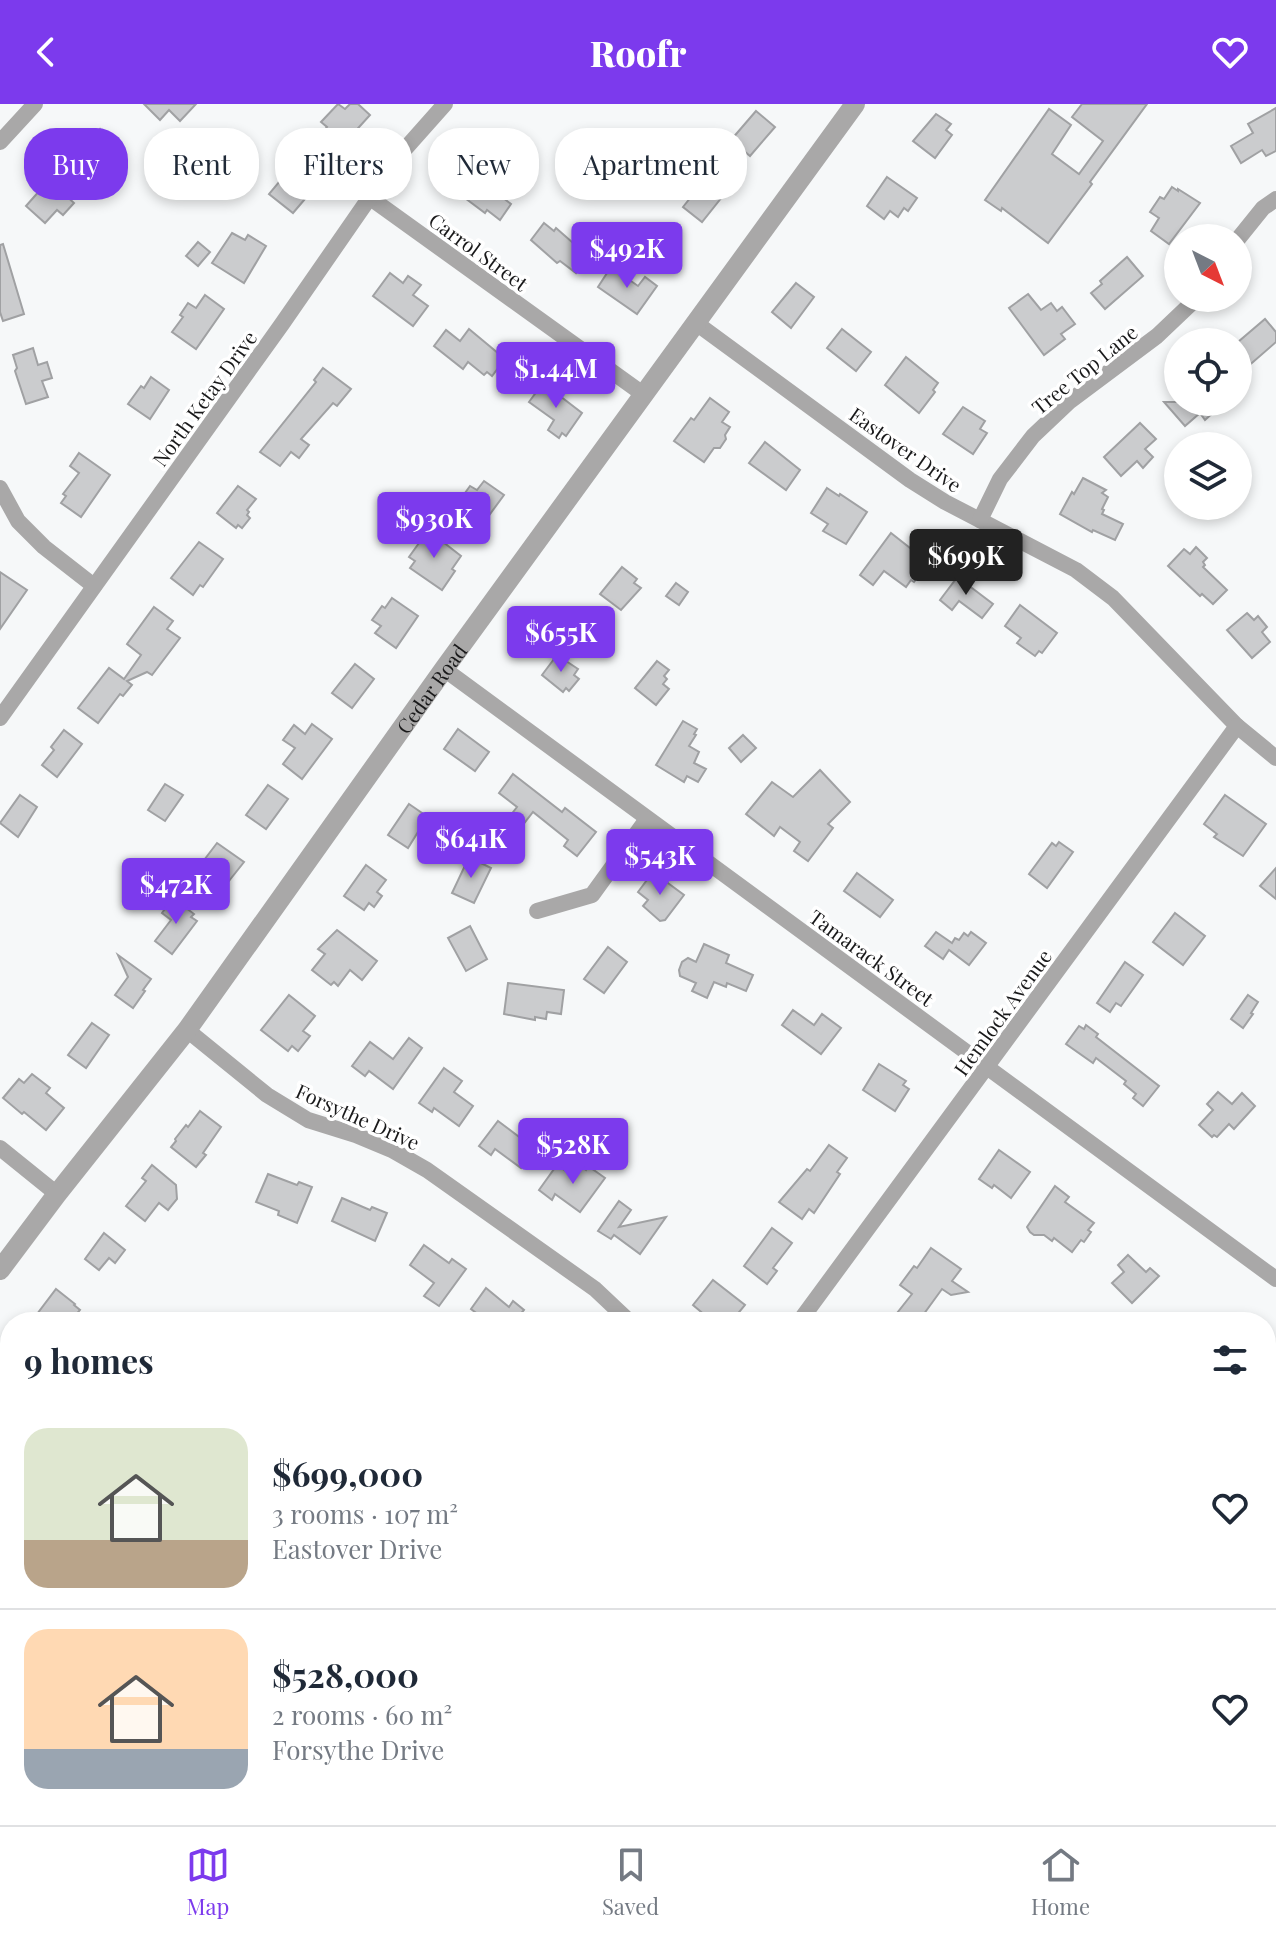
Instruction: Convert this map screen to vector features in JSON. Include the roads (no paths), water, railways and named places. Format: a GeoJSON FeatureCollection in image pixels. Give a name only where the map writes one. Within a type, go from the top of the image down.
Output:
{"type":"FeatureCollection","features":[{"type":"Feature","properties":{"kind":"street"},"geometry":{"type":"LineString","coordinates":[[0,142],[35,104]]}},
{"type":"Feature","properties":{"kind":"street","name":"North Ketay Drive"},"geometry":{"type":"LineString","coordinates":[[412,141],[445,104]]}},
{"type":"Feature","properties":{"kind":"street","name":"Cedar Road"},"geometry":{"type":"LineString","coordinates":[[0,1270],[187,1030],[444,669],[855,104]]}},
{"type":"Feature","properties":{"kind":"street"},"geometry":{"type":"LineString","coordinates":[[1250,224],[1263,208],[1276,199]]}},
{"type":"Feature","properties":{"kind":"street","name":"North Ketay Drive"},"geometry":{"type":"LineString","coordinates":[[0,718],[337,247],[367,200]]}},
{"type":"Feature","properties":{"kind":"street","name":"Carrol Street"},"geometry":{"type":"LineString","coordinates":[[373,200],[643,394]]}},
{"type":"Feature","properties":{"kind":"street","name":"Tree Top Lane"},"geometry":{"type":"LineString","coordinates":[[980,520],[1000,479],[1033,436],[1070,401],[1157,336],[1182,312]]}},
{"type":"Feature","properties":{"kind":"street","name":"Eastover Drive"},"geometry":{"type":"LineString","coordinates":[[696,323],[910,480],[945,502],[1076,570],[1113,598],[1237,726],[1276,758]]}},
{"type":"Feature","properties":{"kind":"street"},"geometry":{"type":"LineString","coordinates":[[0,488],[18,521],[44,547],[94,586]]}},
{"type":"Feature","properties":{"kind":"street","name":"Tamarack Street"},"geometry":{"type":"LineString","coordinates":[[444,669],[1276,1279]]}},
{"type":"Feature","properties":{"kind":"street","name":"Hemlock Avenue"},"geometry":{"type":"LineString","coordinates":[[806,1312],[1237,726]]}},
{"type":"Feature","properties":{"kind":"street"},"geometry":{"type":"LineString","coordinates":[[537,911],[592,895],[647,819]]}},
{"type":"Feature","properties":{"kind":"street","name":"Forsythe Drive"},"geometry":{"type":"LineString","coordinates":[[187,1030],[267,1095],[308,1120],[392,1150],[427,1170],[595,1289],[619,1312]]}},
{"type":"Feature","properties":{"kind":"street"},"geometry":{"type":"LineString","coordinates":[[0,1148],[57,1194]]}}]}
